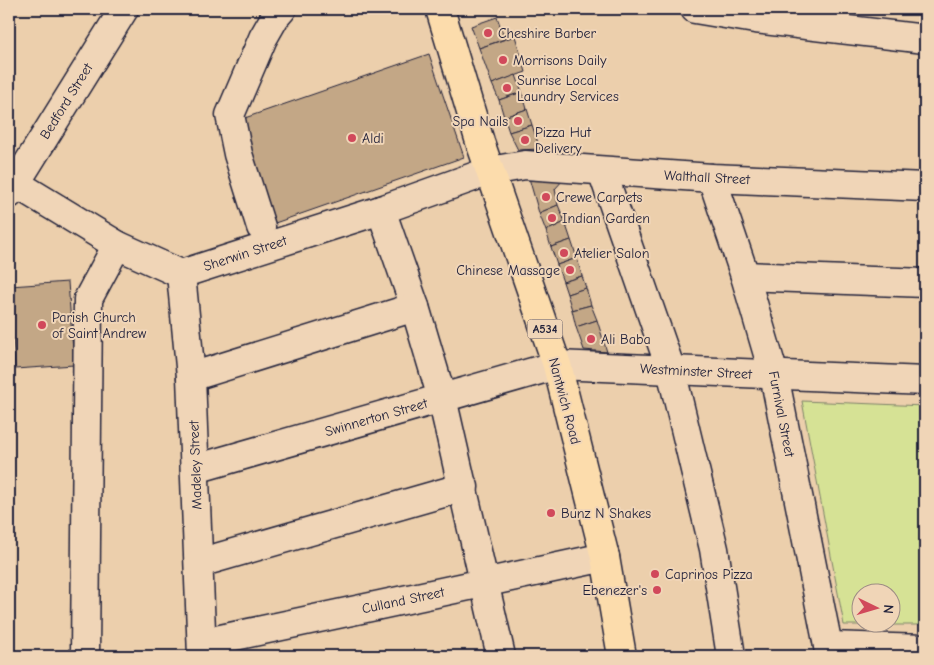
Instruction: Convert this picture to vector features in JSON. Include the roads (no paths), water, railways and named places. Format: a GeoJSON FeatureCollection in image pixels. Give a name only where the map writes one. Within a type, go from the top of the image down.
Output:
{"type":"FeatureCollection","features":[{"type":"Feature","properties":{"kind":"main road","name":"Nantwich Road"},"geometry":{"type":"LineString","coordinates":[[440,9],[490,171],[557,365],[605,557],[622,656]]}},
{"type":"Feature","properties":{"kind":"street","name":"Bedford Street"},"geometry":{"type":"LineString","coordinates":[[12,188],[124,9]]}},
{"type":"Feature","properties":{"kind":"street"},"geometry":{"type":"LineString","coordinates":[[261,227],[238,154],[230,115],[263,38],[282,9]]}},
{"type":"Feature","properties":{"kind":"street"},"geometry":{"type":"LineString","coordinates":[[695,9],[755,19],[925,39]]}},
{"type":"Feature","properties":{"kind":"street","name":"Walthall Street"},"geometry":{"type":"LineString","coordinates":[[490,171],[525,165],[712,178],[925,187]]}},
{"type":"Feature","properties":{"kind":"street"},"geometry":{"type":"LineString","coordinates":[[602,170],[671,370],[714,549],[731,656]]}},
{"type":"Feature","properties":{"kind":"street","name":"Sherwin Street"},"geometry":{"type":"LineString","coordinates":[[180,274],[381,210],[490,171]]}},
{"type":"Feature","properties":{"kind":"street","name":"Furnival Street"},"geometry":{"type":"LineString","coordinates":[[712,178],[745,276],[774,375],[829,651]]}},
{"type":"Feature","properties":{"kind":"street"},"geometry":{"type":"LineString","coordinates":[[12,188],[117,245],[180,274]]}},
{"type":"Feature","properties":{"kind":"street"},"geometry":{"type":"LineString","coordinates":[[381,210],[415,307],[442,398],[464,487],[501,656]]}},
{"type":"Feature","properties":{"kind":"street"},"geometry":{"type":"LineString","coordinates":[[85,656],[88,299],[117,245]]}},
{"type":"Feature","properties":{"kind":"street","name":"Madeley Street"},"geometry":{"type":"LineString","coordinates":[[180,274],[191,377],[202,650]]}},
{"type":"Feature","properties":{"kind":"street"},"geometry":{"type":"LineString","coordinates":[[745,276],[925,283]]}},
{"type":"Feature","properties":{"kind":"street"},"geometry":{"type":"LineString","coordinates":[[191,377],[415,307]]}},
{"type":"Feature","properties":{"kind":"street","name":"Westminster Street"},"geometry":{"type":"LineString","coordinates":[[557,365],[925,381]]}},
{"type":"Feature","properties":{"kind":"street","name":"Swinnerton Street"},"geometry":{"type":"LineString","coordinates":[[195,469],[557,365]]}},
{"type":"Feature","properties":{"kind":"street"},"geometry":{"type":"LineString","coordinates":[[199,563],[464,487]]}},
{"type":"Feature","properties":{"kind":"street","name":"Culland Street"},"geometry":{"type":"LineString","coordinates":[[202,650],[484,582],[605,557]]}},
{"type":"Feature","properties":{"kind":"street"},"geometry":{"type":"LineString","coordinates":[[829,651],[925,649]]}},
{"type":"Feature","properties":{"kind":"place","name":"Cheshire Barber"},"geometry":{"type":"Point","coordinates":[488,33]}},
{"type":"Feature","properties":{"kind":"place","name":"Morrisons Daily"},"geometry":{"type":"Point","coordinates":[503,60]}},
{"type":"Feature","properties":{"kind":"place","name":"Sunrise Local Laundry Services"},"geometry":{"type":"Point","coordinates":[507,88]}},
{"type":"Feature","properties":{"kind":"place","name":"Spa Nails"},"geometry":{"type":"Point","coordinates":[518,121]}},
{"type":"Feature","properties":{"kind":"place","name":"Aldi"},"geometry":{"type":"Point","coordinates":[352,138]}},
{"type":"Feature","properties":{"kind":"place","name":"Pizza Hut Delivery"},"geometry":{"type":"Point","coordinates":[525,140]}},
{"type":"Feature","properties":{"kind":"place","name":"Crewe Carpets"},"geometry":{"type":"Point","coordinates":[546,197]}},
{"type":"Feature","properties":{"kind":"place","name":"Indian Garden"},"geometry":{"type":"Point","coordinates":[552,218]}},
{"type":"Feature","properties":{"kind":"place","name":"Atelier Salon"},"geometry":{"type":"Point","coordinates":[564,253]}},
{"type":"Feature","properties":{"kind":"place","name":"Chinese Massage"},"geometry":{"type":"Point","coordinates":[570,270]}},
{"type":"Feature","properties":{"kind":"place","name":"Parish Church of Saint Andrew"},"geometry":{"type":"Point","coordinates":[42,325]}},
{"type":"Feature","properties":{"kind":"place","name":"Ali Baba"},"geometry":{"type":"Point","coordinates":[591,339]}},
{"type":"Feature","properties":{"kind":"place","name":"Bunz N Shakes"},"geometry":{"type":"Point","coordinates":[551,513]}},
{"type":"Feature","properties":{"kind":"place","name":"Caprinos Pizza"},"geometry":{"type":"Point","coordinates":[655,574]}},
{"type":"Feature","properties":{"kind":"place","name":"Ebenezer's"},"geometry":{"type":"Point","coordinates":[657,590]}}]}
